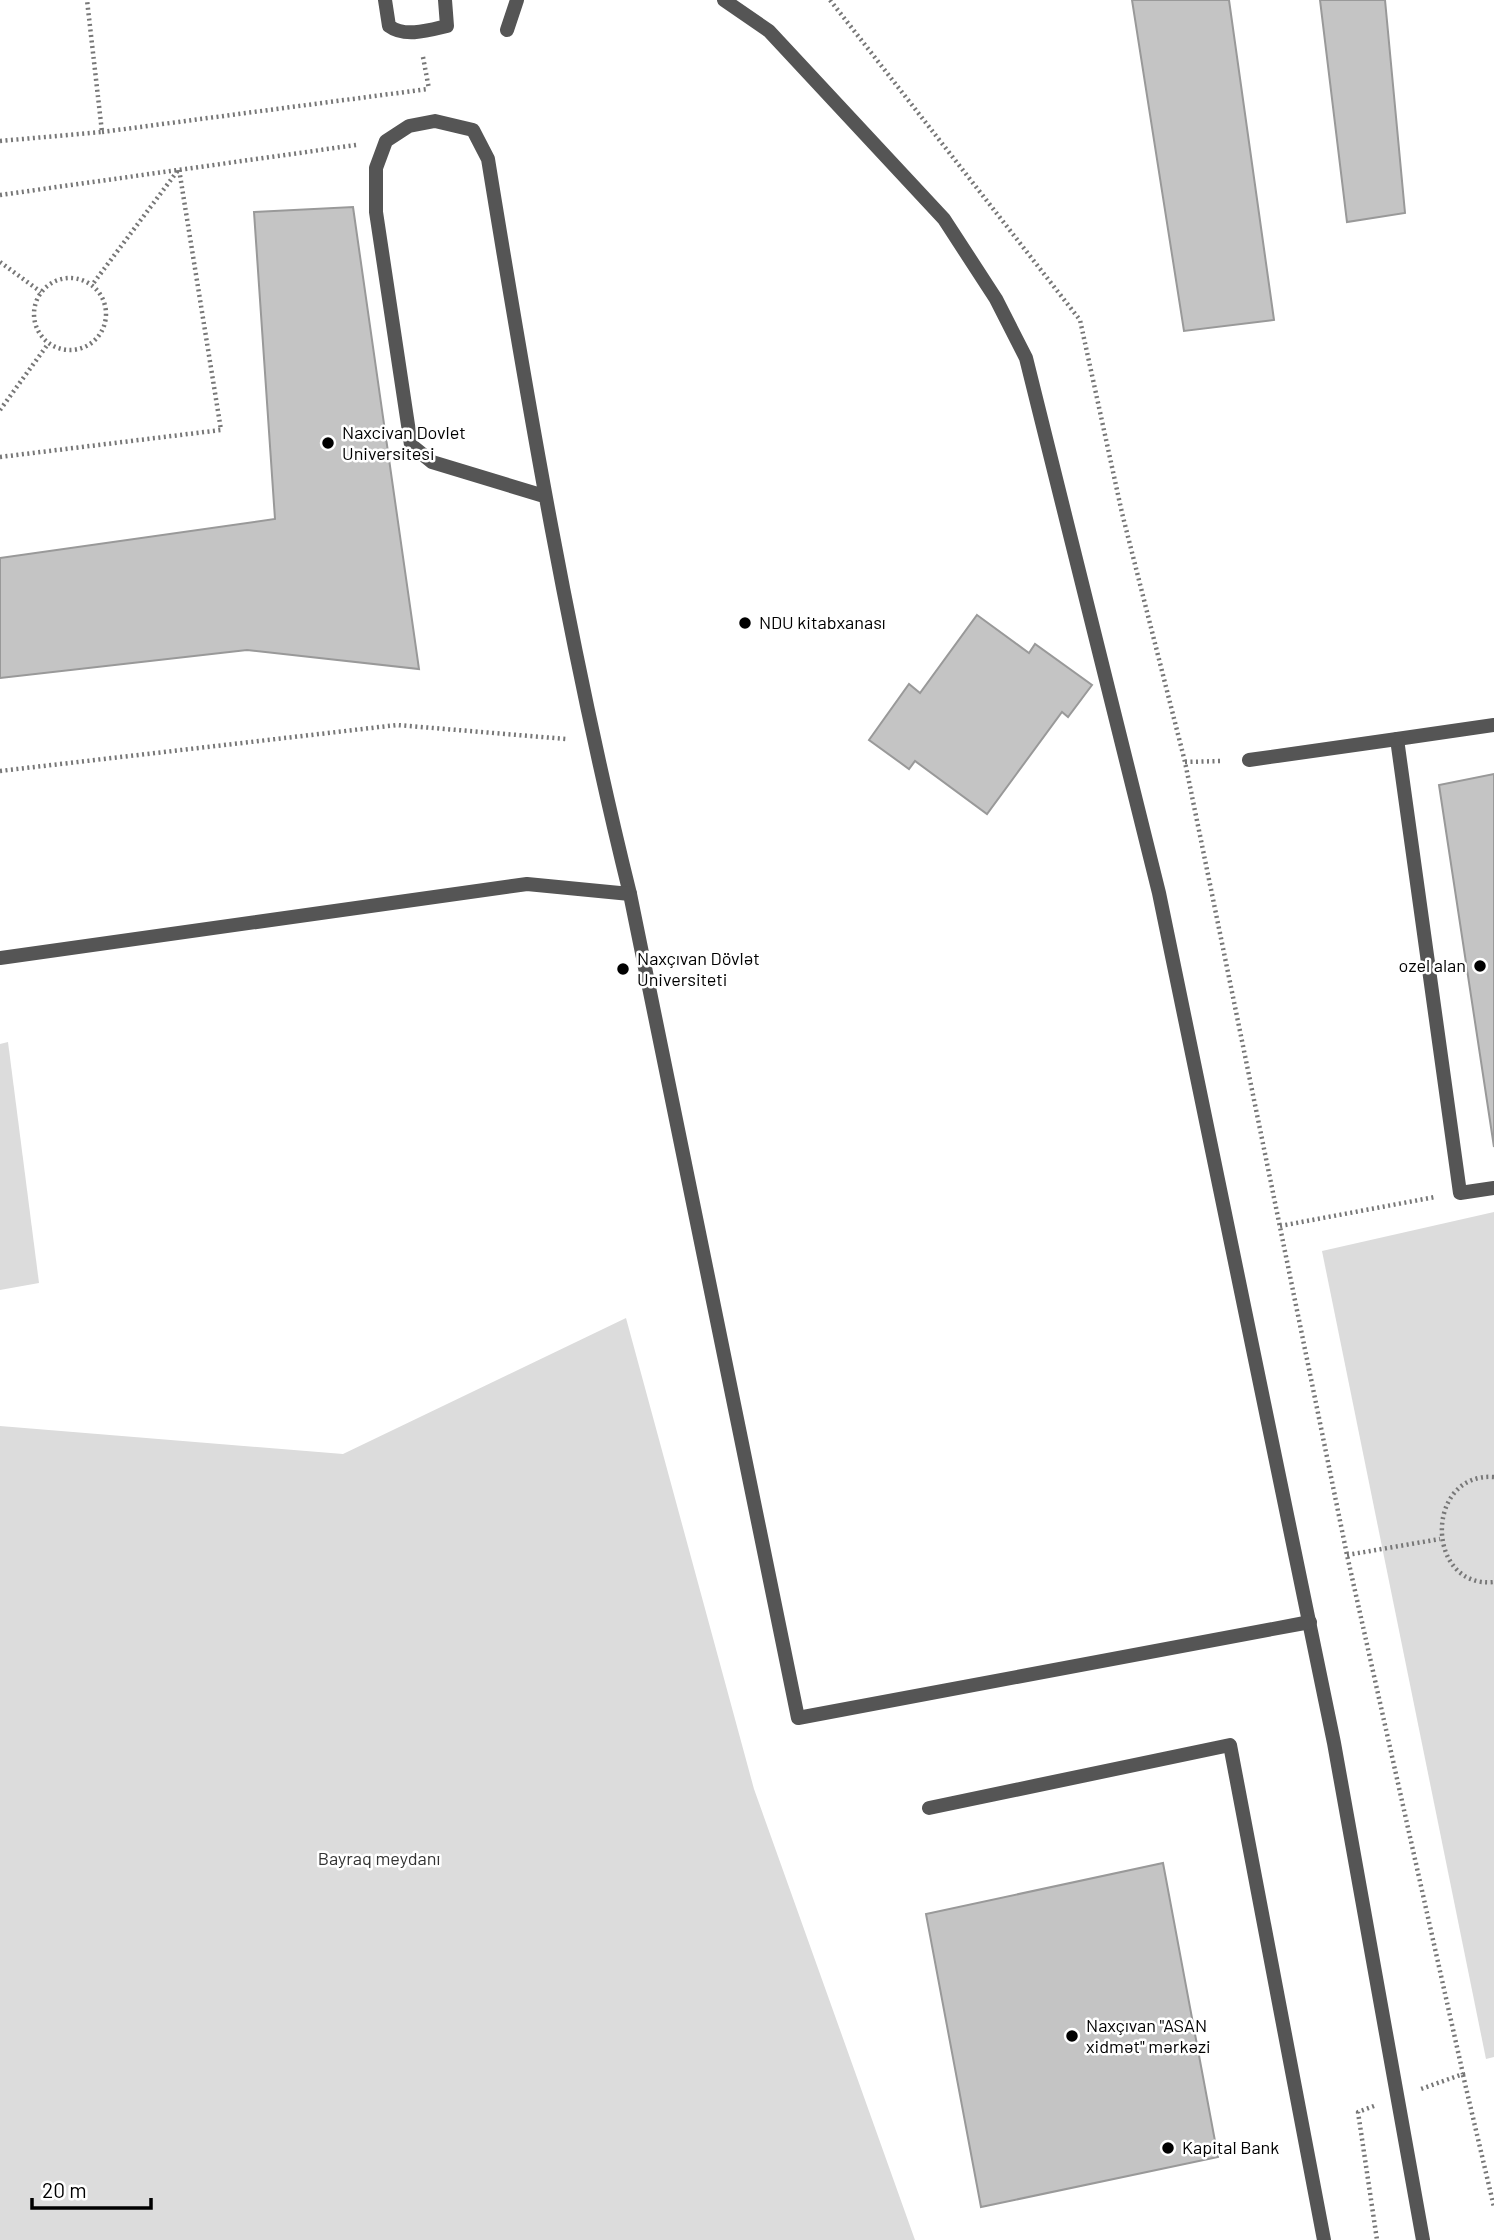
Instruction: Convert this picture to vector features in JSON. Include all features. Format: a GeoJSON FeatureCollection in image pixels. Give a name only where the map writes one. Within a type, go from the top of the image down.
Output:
{"type":"FeatureCollection","features":[{"type":"Feature","properties":{"kind":"street"},"geometry":{"type":"LineString","coordinates":[[385,0],[389,26],[396,32],[419,32],[447,26],[445,0]]}},
{"type":"Feature","properties":{"kind":"street"},"geometry":{"type":"LineString","coordinates":[[507,30],[517,0]]}},
{"type":"Feature","properties":{"kind":"street"},"geometry":{"type":"LineString","coordinates":[[724,0],[769,31],[944,219],[996,299],[1026,358],[1159,893],[1310,1622],[1423,2240]]}},
{"type":"Feature","properties":{"kind":"street"},"geometry":{"type":"LineString","coordinates":[[544,496],[432,462],[411,445],[376,212],[376,168],[386,141],[409,126],[435,121],[473,130],[488,159],[544,496],[592,741],[630,894],[798,1718],[1310,1622]]}},
{"type":"Feature","properties":{"kind":"street"},"geometry":{"type":"LineString","coordinates":[[1249,760],[1494,724]]}},
{"type":"Feature","properties":{"kind":"street"},"geometry":{"type":"LineString","coordinates":[[1396,739],[1460,1193],[1494,1188]]}},
{"type":"Feature","properties":{"kind":"street"},"geometry":{"type":"LineString","coordinates":[[0,958],[527,884],[630,894]]}},
{"type":"Feature","properties":{"kind":"street"},"geometry":{"type":"LineString","coordinates":[[929,1808],[1230,1745],[1324,2240]]}},
{"type":"Feature","properties":{"kind":"path"},"geometry":{"type":"LineString","coordinates":[[87,0],[102,132]]}},
{"type":"Feature","properties":{"kind":"path"},"geometry":{"type":"LineString","coordinates":[[830,0],[1080,320],[1122,513],[1185,762],[1347,1555],[1494,2207]]}},
{"type":"Feature","properties":{"kind":"path"},"geometry":{"type":"LineString","coordinates":[[419,32],[435,121]]}},
{"type":"Feature","properties":{"kind":"path"},"geometry":{"type":"LineString","coordinates":[[0,141],[102,132],[428,89]]}},
{"type":"Feature","properties":{"kind":"path"},"geometry":{"type":"LineString","coordinates":[[0,195],[386,141]]}},
{"type":"Feature","properties":{"kind":"path"},"geometry":{"type":"LineString","coordinates":[[92,285],[179,169]]}},
{"type":"Feature","properties":{"kind":"path"},"geometry":{"type":"LineString","coordinates":[[0,457],[221,429],[179,169]]}},
{"type":"Feature","properties":{"kind":"path"},"geometry":{"type":"LineString","coordinates":[[0,262],[40,292]]}},
{"type":"Feature","properties":{"kind":"path"},"geometry":{"type":"LineString","coordinates":[[65,278],[79,279],[92,285],[101,296],[106,310],[105,324],[99,337],[89,346],[75,351],[60,350],[48,344],[38,333],[34,320],[34,305],[40,292],[51,283],[65,278]]}},
{"type":"Feature","properties":{"kind":"path"},"geometry":{"type":"LineString","coordinates":[[0,410],[48,344]]}},
{"type":"Feature","properties":{"kind":"path"},"geometry":{"type":"LineString","coordinates":[[0,771],[397,725],[592,741]]}},
{"type":"Feature","properties":{"kind":"path"},"geometry":{"type":"LineString","coordinates":[[1185,762],[1249,760]]}},
{"type":"Feature","properties":{"kind":"path"},"geometry":{"type":"LineString","coordinates":[[1280,1226],[1460,1193]]}},
{"type":"Feature","properties":{"kind":"path"},"geometry":{"type":"LineString","coordinates":[[1494,1477],[1472,1481],[1457,1491],[1443,1513],[1440,1539],[1446,1555],[1457,1569],[1472,1578],[1494,1582]]}},
{"type":"Feature","properties":{"kind":"path"},"geometry":{"type":"LineString","coordinates":[[1347,1555],[1440,1539]]}},
{"type":"Feature","properties":{"kind":"path"},"geometry":{"type":"LineString","coordinates":[[1377,2240],[1358,2112],[1463,2074]]}},
{"type":"Feature","properties":{"kind":"green space"},"geometry":{"type":"Polygon","coordinates":[[[8,1042],[39,1283],[0,1290],[0,1044],[8,1042]]]}},
{"type":"Feature","properties":{"kind":"green space"},"geometry":{"type":"Polygon","coordinates":[[[1494,1212],[1494,2057],[1486,2059],[1322,1251],[1494,1212]]]}},
{"type":"Feature","properties":{"kind":"green space","name":"Bayraq meydanı"},"geometry":{"type":"Polygon","coordinates":[[[626,1318],[754,1789],[915,2240],[0,2240],[0,1426],[343,1454],[626,1318]]]}},
{"type":"Feature","properties":{"kind":"building"},"geometry":{"type":"Polygon","coordinates":[[[1132,0],[1229,0],[1274,320],[1184,331],[1132,0]]]}},
{"type":"Feature","properties":{"kind":"building"},"geometry":{"type":"Polygon","coordinates":[[[1320,0],[1385,0],[1405,213],[1347,222],[1320,0]]]}},
{"type":"Feature","properties":{"kind":"building","name":"Naxcivan Dovlet Universitesi"},"geometry":{"type":"Polygon","coordinates":[[[353,207],[419,669],[247,650],[0,678],[0,558],[275,519],[254,212],[353,207]]]}},
{"type":"Feature","properties":{"kind":"building"},"geometry":{"type":"Polygon","coordinates":[[[977,615],[1029,653],[1035,644],[1092,685],[1068,717],[1062,712],[987,814],[915,761],[909,769],[869,740],[909,684],[920,693],[977,615]]]}},
{"type":"Feature","properties":{"kind":"building","name":"ozel alan"},"geometry":{"type":"Polygon","coordinates":[[[1494,774],[1494,1147],[1439,785],[1494,774]]]}},
{"type":"Feature","properties":{"kind":"building","name":"Naxçıvan \"ASAN xidmət\" mərkəzi"},"geometry":{"type":"Polygon","coordinates":[[[1163,1863],[1218,2157],[981,2207],[926,1914],[1163,1863]]]}},
{"type":"Feature","properties":{"kind":"place","name":"Naxcivan Dovlet Universitesi"},"geometry":{"type":"Point","coordinates":[328,443]}},
{"type":"Feature","properties":{"kind":"place","name":"NDU kitabxanası"},"geometry":{"type":"Point","coordinates":[745,623]}},
{"type":"Feature","properties":{"kind":"place","name":"ozel alan"},"geometry":{"type":"Point","coordinates":[1480,966]}},
{"type":"Feature","properties":{"kind":"place","name":"Naxçıvan Dövlət Universiteti"},"geometry":{"type":"Point","coordinates":[623,969]}},
{"type":"Feature","properties":{"kind":"place","name":"Naxçıvan \"ASAN xidmət\" mərkəzi"},"geometry":{"type":"Point","coordinates":[1072,2036]}},
{"type":"Feature","properties":{"kind":"place","name":"Kapital Bank"},"geometry":{"type":"Point","coordinates":[1168,2148]}}]}
